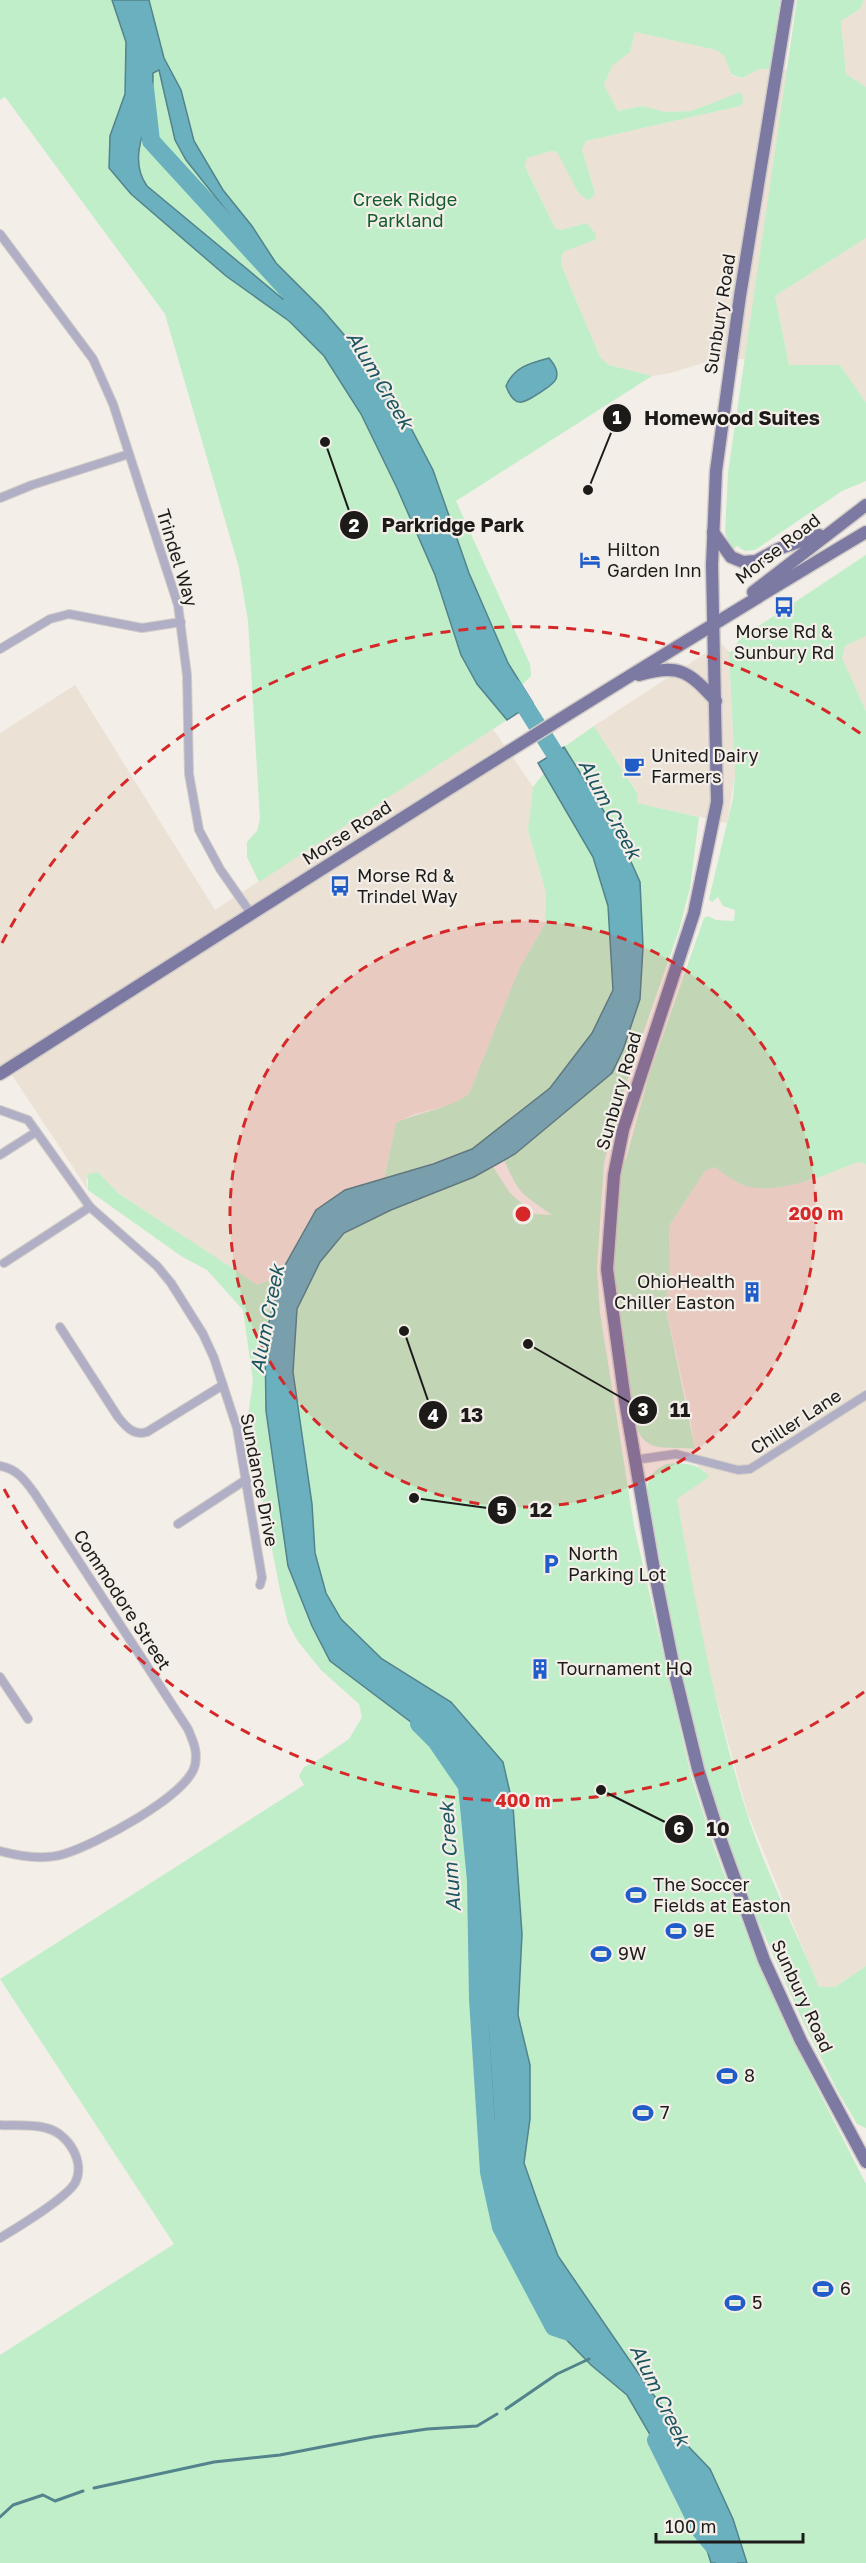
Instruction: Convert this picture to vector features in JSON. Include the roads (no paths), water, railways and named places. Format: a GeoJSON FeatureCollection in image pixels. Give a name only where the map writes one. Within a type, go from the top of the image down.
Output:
{"type":"FeatureCollection","features":[{"type":"Feature","properties":{"kind":"main road","name":"Sunbury Road"},"geometry":{"type":"LineString","coordinates":[[788,0],[716,471],[713,532],[717,802],[697,902],[623,1130],[614,1175],[608,1269],[634,1460],[675,1674],[698,1769],[718,1835],[750,1924],[773,1978],[801,2041],[866,2162]]}},
{"type":"Feature","properties":{"kind":"main road","name":"Morse Road"},"geometry":{"type":"LineString","coordinates":[[714,623],[828,532],[866,505]]}},
{"type":"Feature","properties":{"kind":"main road"},"geometry":{"type":"LineString","coordinates":[[713,532],[731,557],[743,562],[756,561],[778,549],[828,532]]}},
{"type":"Feature","properties":{"kind":"main road","name":"Morse Road"},"geometry":{"type":"LineString","coordinates":[[0,1074],[714,623],[866,532]]}},
{"type":"Feature","properties":{"kind":"main road"},"geometry":{"type":"LineString","coordinates":[[627,678],[662,669],[683,672],[697,680],[716,701]]}},
{"type":"Feature","properties":{"kind":"street","name":"Trindel Way"},"geometry":{"type":"LineString","coordinates":[[0,234],[93,359],[113,404],[178,605],[187,675],[189,774],[199,830],[220,869],[252,915]]}},
{"type":"Feature","properties":{"kind":"street"},"geometry":{"type":"LineString","coordinates":[[0,498],[32,485],[129,454]]}},
{"type":"Feature","properties":{"kind":"street"},"geometry":{"type":"LineString","coordinates":[[0,649],[50,619],[69,614],[142,628],[181,622]]}},
{"type":"Feature","properties":{"kind":"street","name":"Sundance Drive"},"geometry":{"type":"LineString","coordinates":[[0,1110],[28,1120],[90,1207],[157,1266],[171,1283],[203,1334],[237,1428],[262,1578],[260,1585]]}},
{"type":"Feature","properties":{"kind":"street"},"geometry":{"type":"LineString","coordinates":[[0,1155],[36,1132]]}},
{"type":"Feature","properties":{"kind":"street"},"geometry":{"type":"LineString","coordinates":[[4,1263],[90,1207]]}},
{"type":"Feature","properties":{"kind":"street"},"geometry":{"type":"LineString","coordinates":[[60,1327],[118,1417],[130,1430],[135,1432],[147,1432],[223,1385]]}},
{"type":"Feature","properties":{"kind":"street","name":"Chiller Lane"},"geometry":{"type":"LineString","coordinates":[[634,1460],[676,1454],[738,1470],[750,1469],[866,1395]]}},
{"type":"Feature","properties":{"kind":"street","name":"Commodore Street"},"geometry":{"type":"LineString","coordinates":[[0,1466],[11,1468],[23,1478],[188,1729],[196,1747],[195,1766],[184,1784],[169,1797],[101,1838],[62,1855],[21,1856],[0,1851]]}},
{"type":"Feature","properties":{"kind":"street"},"geometry":{"type":"LineString","coordinates":[[178,1524],[247,1479]]}},
{"type":"Feature","properties":{"kind":"street"},"geometry":{"type":"LineString","coordinates":[[0,1677],[28,1719]]}},
{"type":"Feature","properties":{"kind":"street"},"geometry":{"type":"LineString","coordinates":[[0,2125],[41,2126],[57,2133],[76,2155],[77,2176],[69,2190],[0,2238]]}},
{"type":"Feature","properties":{"kind":"water"},"geometry":{"type":"Polygon","coordinates":[[[112,0],[149,0],[164,58],[181,90],[194,141],[223,190],[252,226],[276,263],[322,309],[365,359],[404,415],[433,470],[469,573],[508,663],[533,703],[507,720],[477,684],[461,655],[435,575],[397,488],[361,414],[324,356],[289,321],[226,276],[131,194],[109,168],[110,136],[125,94],[126,42],[112,0]],[[159,70],[153,73],[150,107],[140,142],[139,164],[141,175],[147,186],[283,299],[289,295],[288,288],[186,160],[175,140],[159,70]]]}},
{"type":"Feature","properties":{"kind":"water"},"geometry":{"type":"Polygon","coordinates":[[[549,358],[557,373],[553,383],[525,401],[513,399],[506,386],[513,374],[529,364],[549,358]]]}},
{"type":"Feature","properties":{"kind":"water"},"geometry":{"type":"Polygon","coordinates":[[[564,747],[620,837],[640,882],[643,947],[640,999],[623,1050],[612,1073],[515,1154],[474,1177],[391,1210],[344,1233],[320,1262],[297,1309],[293,1372],[312,1504],[315,1553],[326,1593],[341,1619],[382,1659],[451,1702],[503,1762],[513,1806],[522,1934],[518,2015],[530,2065],[530,2119],[524,2163],[558,2256],[652,2393],[677,2423],[689,2447],[710,2469],[733,2519],[747,2563],[711,2563],[701,2531],[666,2462],[627,2395],[591,2365],[554,2327],[501,2227],[489,2172],[494,2119],[488,2026],[478,1999],[476,1881],[467,1786],[436,1741],[330,1661],[312,1626],[288,1566],[266,1411],[265,1341],[279,1276],[316,1210],[345,1190],[433,1164],[472,1149],[550,1088],[592,1033],[613,990],[608,906],[593,857],[538,763],[564,747]]]}},
{"type":"Feature","properties":{"kind":"waterway","name":"Alum Creek"},"geometry":{"type":"LineString","coordinates":[[145,88],[151,141],[303,307]]}},
{"type":"Feature","properties":{"kind":"waterway","name":"Alum Creek"},"geometry":{"type":"LineString","coordinates":[[513,687],[567,773]]}},
{"type":"Feature","properties":{"kind":"waterway","name":"Alum Creek"},"geometry":{"type":"LineString","coordinates":[[419,1724],[436,1741],[467,1786],[476,1881],[478,1999],[489,2172],[501,2227],[554,2327],[575,2334]]}},
{"type":"Feature","properties":{"kind":"waterway"},"geometry":{"type":"LineString","coordinates":[[506,2409],[557,2374],[589,2359]]}},
{"type":"Feature","properties":{"kind":"waterway"},"geometry":{"type":"LineString","coordinates":[[94,2488],[214,2462],[280,2455],[427,2429],[477,2426],[497,2414]]}},
{"type":"Feature","properties":{"kind":"waterway","name":"Alum Creek"},"geometry":{"type":"LineString","coordinates":[[656,2440],[701,2531],[728,2563]]}},
{"type":"Feature","properties":{"kind":"waterway"},"geometry":{"type":"LineString","coordinates":[[0,2517],[13,2505],[43,2495],[55,2501],[83,2491]]}},
{"type":"Feature","properties":{"kind":"place","name":"Parkridge Park"},"geometry":{"type":"Point","coordinates":[325,442]}},
{"type":"Feature","properties":{"kind":"place","name":"Homewood Suites"},"geometry":{"type":"Point","coordinates":[588,490]}},
{"type":"Feature","properties":{"kind":"place","name":"Hilton Garden Inn"},"geometry":{"type":"Point","coordinates":[590,560]}},
{"type":"Feature","properties":{"kind":"place","name":"Morse Rd & Sunbury Rd"},"geometry":{"type":"Point","coordinates":[784,607]}},
{"type":"Feature","properties":{"kind":"place","name":"United Dairy Farmers"},"geometry":{"type":"Point","coordinates":[634,766]}},
{"type":"Feature","properties":{"kind":"place","name":"Morse Rd & Trindel Way"},"geometry":{"type":"Point","coordinates":[340,886]}},
{"type":"Feature","properties":{"kind":"place","name":"OhioHealth Chiller Easton"},"geometry":{"type":"Point","coordinates":[752,1292]}},
{"type":"Feature","properties":{"kind":"place","name":"13"},"geometry":{"type":"Point","coordinates":[404,1331]}},
{"type":"Feature","properties":{"kind":"place","name":"11"},"geometry":{"type":"Point","coordinates":[528,1344]}},
{"type":"Feature","properties":{"kind":"place","name":"12"},"geometry":{"type":"Point","coordinates":[414,1498]}},
{"type":"Feature","properties":{"kind":"place","name":"North Parking Lot"},"geometry":{"type":"Point","coordinates":[551,1564]}},
{"type":"Feature","properties":{"kind":"place","name":"Tournament HQ"},"geometry":{"type":"Point","coordinates":[540,1669]}},
{"type":"Feature","properties":{"kind":"place","name":"10"},"geometry":{"type":"Point","coordinates":[601,1790]}},
{"type":"Feature","properties":{"kind":"place","name":"The Soccer Fields at Easton"},"geometry":{"type":"Point","coordinates":[636,1895]}},
{"type":"Feature","properties":{"kind":"place","name":"9E"},"geometry":{"type":"Point","coordinates":[676,1931]}},
{"type":"Feature","properties":{"kind":"place","name":"9W"},"geometry":{"type":"Point","coordinates":[601,1954]}},
{"type":"Feature","properties":{"kind":"place","name":"8"},"geometry":{"type":"Point","coordinates":[727,2076]}},
{"type":"Feature","properties":{"kind":"place","name":"7"},"geometry":{"type":"Point","coordinates":[643,2113]}},
{"type":"Feature","properties":{"kind":"place","name":"6"},"geometry":{"type":"Point","coordinates":[823,2289]}},
{"type":"Feature","properties":{"kind":"place","name":"5"},"geometry":{"type":"Point","coordinates":[735,2303]}},
{"type":"Feature","properties":{"kind":"park label","name":"Creek Ridge Parkland"},"geometry":{"type":"Point","coordinates":[405,210]}}]}
